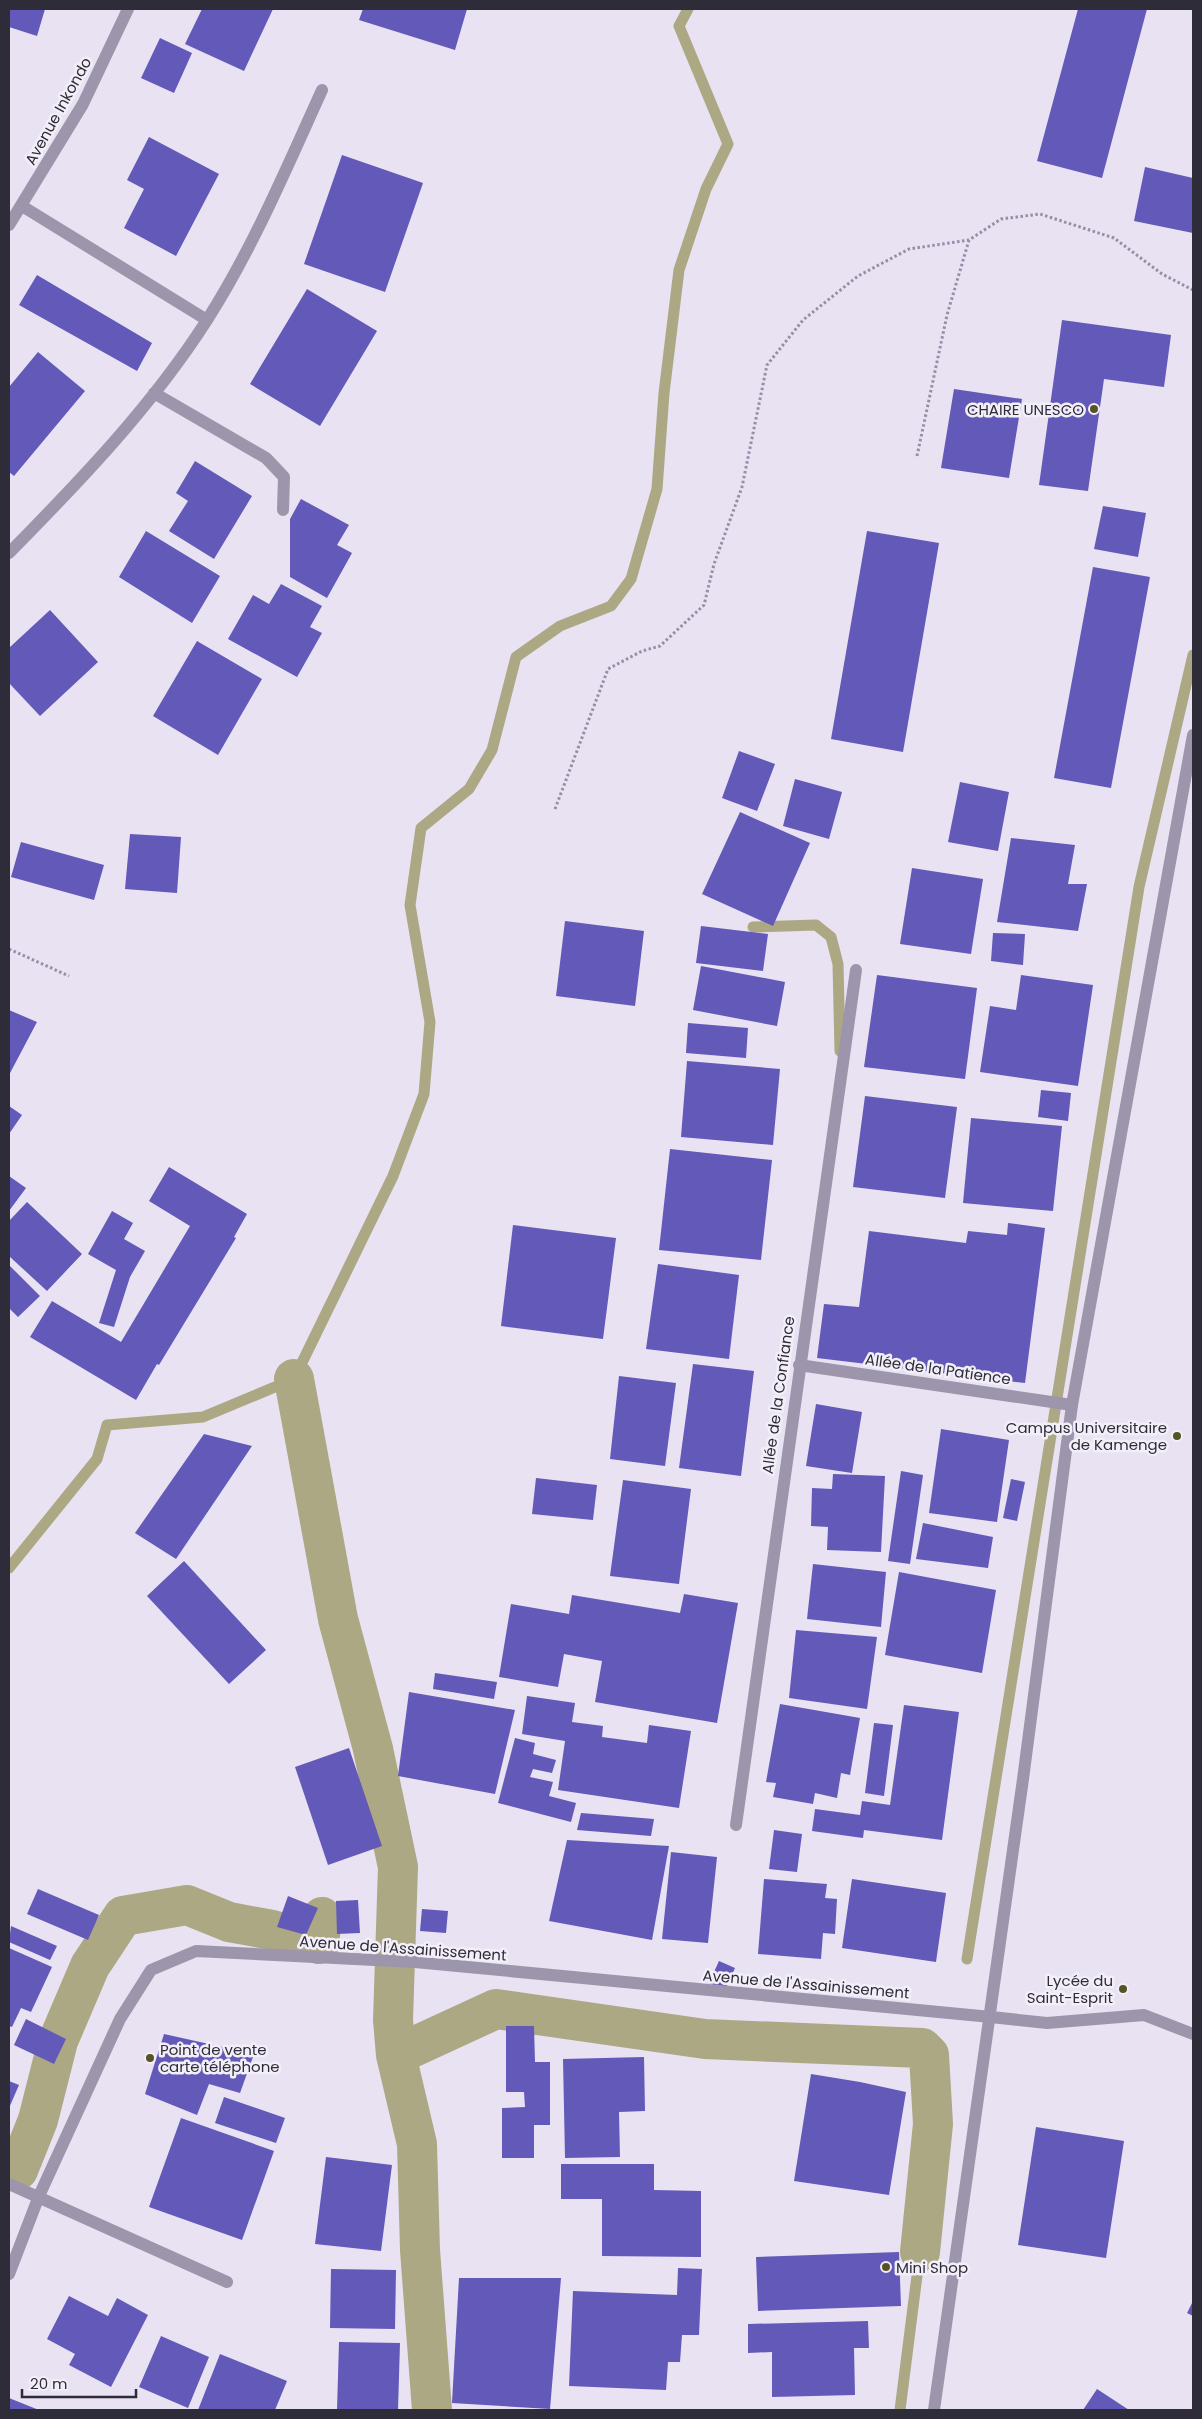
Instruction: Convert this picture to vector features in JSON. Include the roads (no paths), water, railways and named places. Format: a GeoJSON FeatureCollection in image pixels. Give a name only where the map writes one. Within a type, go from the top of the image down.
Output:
{"type":"FeatureCollection","features":[{"type":"Feature","properties":{"kind":"street","name":"Avenue Inkondo"},"geometry":{"type":"LineString","coordinates":[[9,225],[83,104],[128,9]]}},
{"type":"Feature","properties":{"kind":"street"},"geometry":{"type":"LineString","coordinates":[[9,553],[74,487],[154,393],[207,320],[249,245],[322,90]]}},
{"type":"Feature","properties":{"kind":"street"},"geometry":{"type":"LineString","coordinates":[[22,206],[207,320]]}},
{"type":"Feature","properties":{"kind":"street"},"geometry":{"type":"LineString","coordinates":[[154,393],[266,458],[284,477],[283,510]]}},
{"type":"Feature","properties":{"kind":"street"},"geometry":{"type":"LineString","coordinates":[[934,2410],[991,2017],[1072,1404],[1193,735]]}},
{"type":"Feature","properties":{"kind":"street","name":"Allée de la Confiance"},"geometry":{"type":"LineString","coordinates":[[736,1825],[799,1365],[856,970]]}},
{"type":"Feature","properties":{"kind":"street","name":"Allée de la Patience"},"geometry":{"type":"LineString","coordinates":[[799,1365],[1072,1404]]}},
{"type":"Feature","properties":{"kind":"street","name":"Avenue de l'Assainissement"},"geometry":{"type":"LineString","coordinates":[[9,2274],[39,2196],[120,2019],[151,1970],[196,1951],[415,1962],[1047,2023],[1144,2015],[1193,2034]]}},
{"type":"Feature","properties":{"kind":"street"},"geometry":{"type":"LineString","coordinates":[[9,2184],[227,2282]]}},
{"type":"Feature","properties":{"kind":"waterway"},"geometry":{"type":"LineString","coordinates":[[9,1568],[97,1459],[107,1425],[203,1417],[294,1379],[393,1176],[424,1094],[430,1022],[410,905],[421,828],[469,789],[492,750],[516,657],[560,626],[611,606],[631,579],[657,489],[664,393],[679,270],[706,189],[728,144],[679,26],[688,9]]}},
{"type":"Feature","properties":{"kind":"waterway"},"geometry":{"type":"LineString","coordinates":[[967,1959],[1139,887],[1193,655]]}},
{"type":"Feature","properties":{"kind":"waterway"},"geometry":{"type":"LineString","coordinates":[[753,927],[816,925],[831,937],[838,964],[840,1051]]}},
{"type":"Feature","properties":{"kind":"waterway"},"geometry":{"type":"LineString","coordinates":[[294,1379],[338,1619],[373,1749],[398,1867],[393,2020],[396,2055],[417,2144],[420,2250],[432,2410]]}},
{"type":"Feature","properties":{"kind":"waterway"},"geometry":{"type":"LineString","coordinates":[[18,2170],[38,2120],[58,2041],[90,1966],[123,1916],[187,1905],[229,1922],[272,1930],[319,1944],[322,1917]]}},
{"type":"Feature","properties":{"kind":"waterway"},"geometry":{"type":"LineString","coordinates":[[396,2055],[496,2009],[705,2039],[922,2048],[929,2055],[933,2124],[920,2252]]}},
{"type":"Feature","properties":{"kind":"waterway"},"geometry":{"type":"LineString","coordinates":[[900,2410],[920,2252]]}},
{"type":"Feature","properties":{"kind":"place","name":"CHAIRE UNESCO"},"geometry":{"type":"Point","coordinates":[1094,409]}},
{"type":"Feature","properties":{"kind":"place","name":"Campus Universitaire de Kamenge"},"geometry":{"type":"Point","coordinates":[1177,1436]}},
{"type":"Feature","properties":{"kind":"place","name":"Lycée du Saint-Esprit"},"geometry":{"type":"Point","coordinates":[1123,1989]}},
{"type":"Feature","properties":{"kind":"place","name":"Point de vente carte téléphone"},"geometry":{"type":"Point","coordinates":[150,2058]}},
{"type":"Feature","properties":{"kind":"place","name":"Mini Shop"},"geometry":{"type":"Point","coordinates":[886,2267]}}]}
